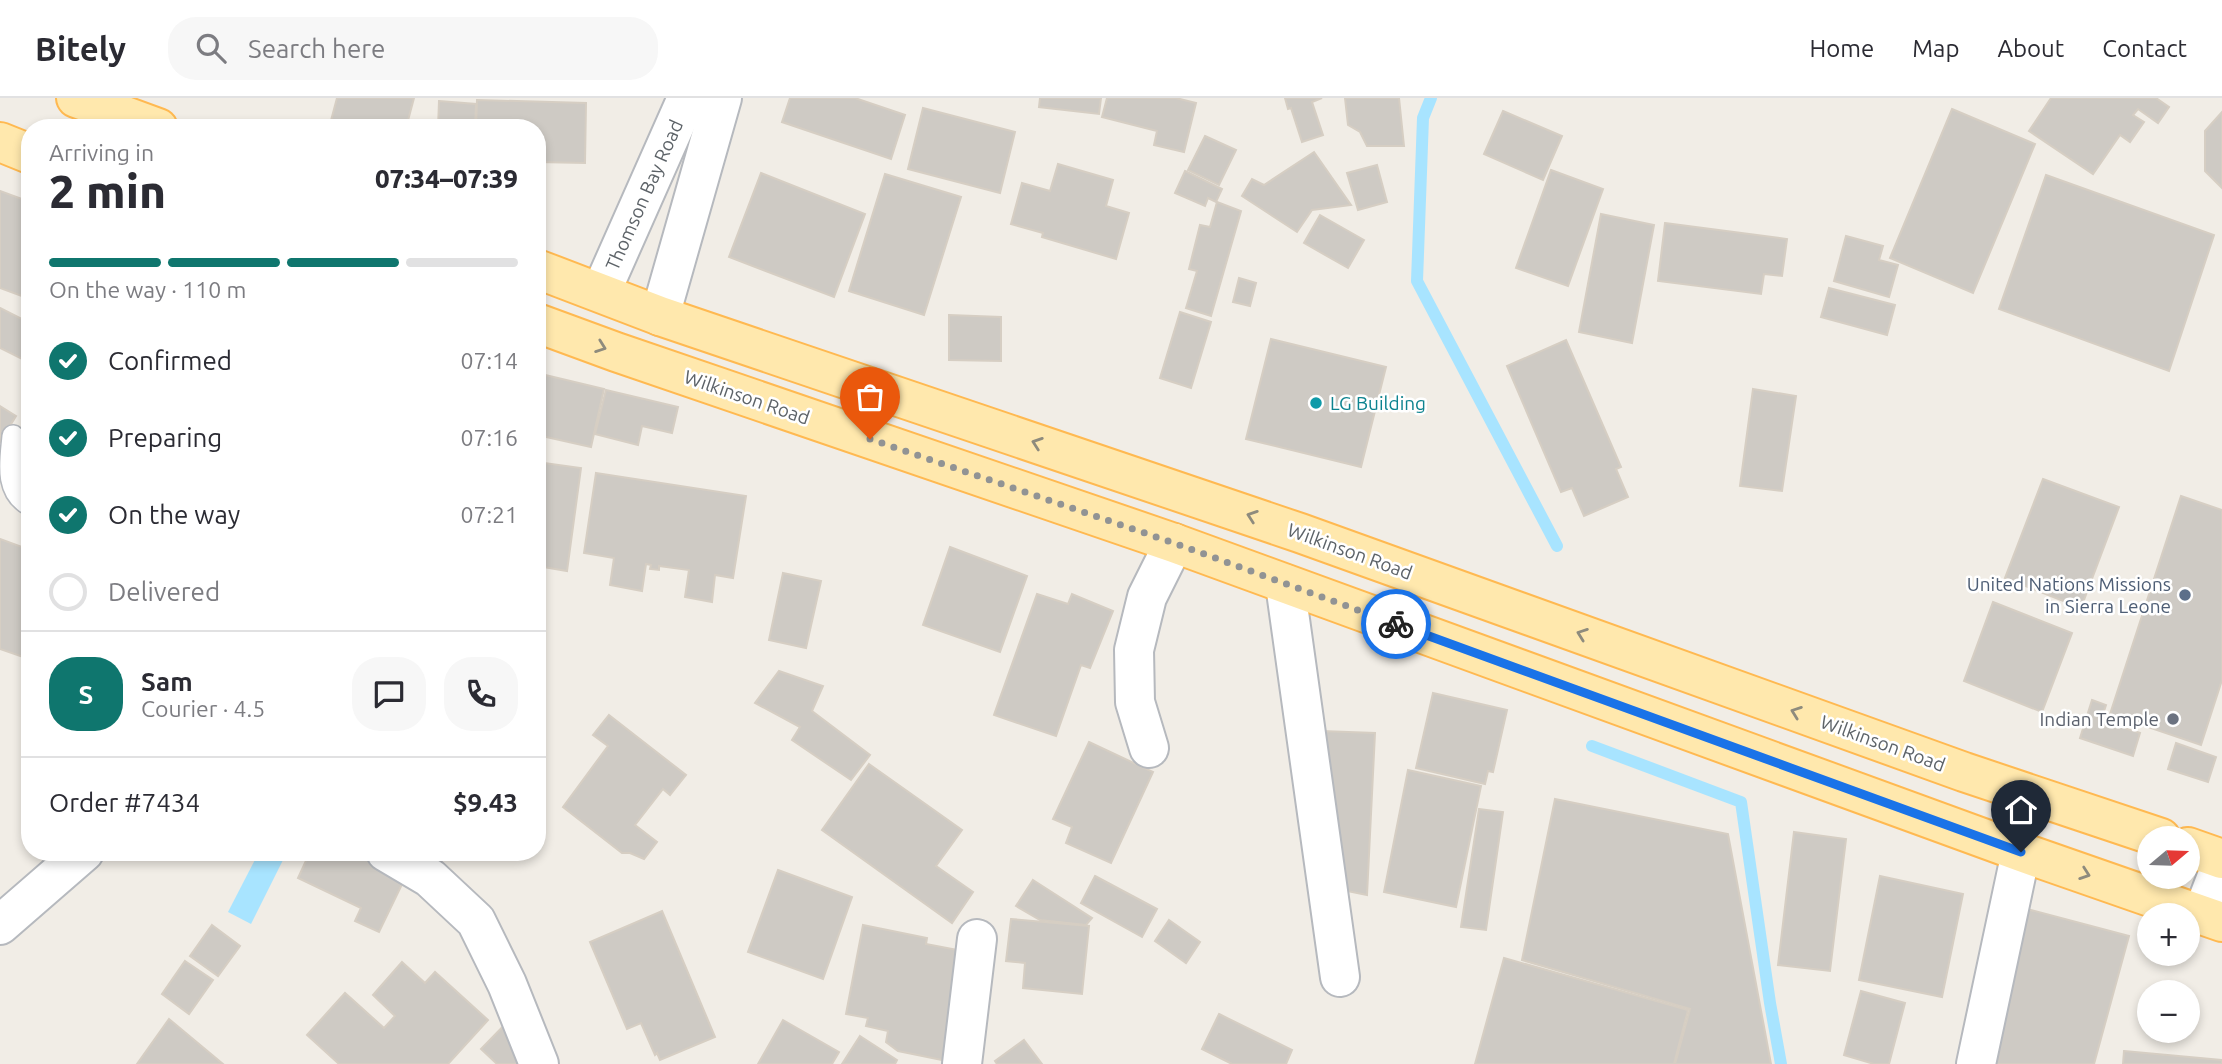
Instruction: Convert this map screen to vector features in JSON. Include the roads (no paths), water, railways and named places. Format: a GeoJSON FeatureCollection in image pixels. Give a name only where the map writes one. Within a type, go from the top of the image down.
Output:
{"type":"FeatureCollection","features":[{"type":"Feature","properties":{"kind":"main road"},"geometry":{"type":"LineString","coordinates":[[76,98],[133,119]]}},
{"type":"Feature","properties":{"kind":"main road"},"geometry":{"type":"LineString","coordinates":[[0,142],[21,150]]}},
{"type":"Feature","properties":{"kind":"main road","name":"Wilkinson Road"},"geometry":{"type":"LineString","coordinates":[[546,272],[660,316],[1300,533],[1951,768],[2137,830]]}},
{"type":"Feature","properties":{"kind":"main road","name":"Wilkinson Road"},"geometry":{"type":"LineString","coordinates":[[546,326],[1174,543],[2021,852],[2212,918]]}},
{"type":"Feature","properties":{"kind":"main road"},"geometry":{"type":"LineString","coordinates":[[2200,852],[2222,861]]}},
{"type":"Feature","properties":{"kind":"street","name":"Thomson Bay Road"},"geometry":{"type":"LineString","coordinates":[[601,292],[687,98]]}},
{"type":"Feature","properties":{"kind":"street"},"geometry":{"type":"LineString","coordinates":[[660,316],[722,98]]}},
{"type":"Feature","properties":{"kind":"street"},"geometry":{"type":"LineString","coordinates":[[1149,748],[1135,702],[1134,650],[1147,597],[1174,543]]}},
{"type":"Feature","properties":{"kind":"street"},"geometry":{"type":"LineString","coordinates":[[1285,584],[1340,977]]}},
{"type":"Feature","properties":{"kind":"street"},"geometry":{"type":"LineString","coordinates":[[1976,1064],[2021,852]]}},
{"type":"Feature","properties":{"kind":"street"},"geometry":{"type":"LineString","coordinates":[[0,925],[74,861]]}},
{"type":"Feature","properties":{"kind":"street"},"geometry":{"type":"LineString","coordinates":[[401,861],[430,878],[476,921],[508,984],[539,1064]]}},
{"type":"Feature","properties":{"kind":"street"},"geometry":{"type":"LineString","coordinates":[[2212,918],[2222,861]]}},
{"type":"Feature","properties":{"kind":"street"},"geometry":{"type":"LineString","coordinates":[[962,1064],[977,940]]}},
{"type":"Feature","properties":{"kind":"lane"},"geometry":{"type":"LineString","coordinates":[[13,436],[10,480],[21,501]]}},
{"type":"Feature","properties":{"kind":"water"},"geometry":{"type":"Polygon","coordinates":[[[254,861],[282,861],[251,924],[228,912],[254,861]]]}},
{"type":"Feature","properties":{"kind":"waterway"},"geometry":{"type":"LineString","coordinates":[[1431,98],[1423,118],[1417,281],[1557,546]]}},
{"type":"Feature","properties":{"kind":"waterway"},"geometry":{"type":"LineString","coordinates":[[1592,746],[1741,802],[1781,1064]]}},
{"type":"Feature","properties":{"kind":"place","name":"LG Building"},"geometry":{"type":"Point","coordinates":[1316,403]}},
{"type":"Feature","properties":{"kind":"place","name":"United Nations Missions in Sierra Leone"},"geometry":{"type":"Point","coordinates":[2185,595]}},
{"type":"Feature","properties":{"kind":"place","name":"Indian Temple"},"geometry":{"type":"Point","coordinates":[2173,719]}}]}
